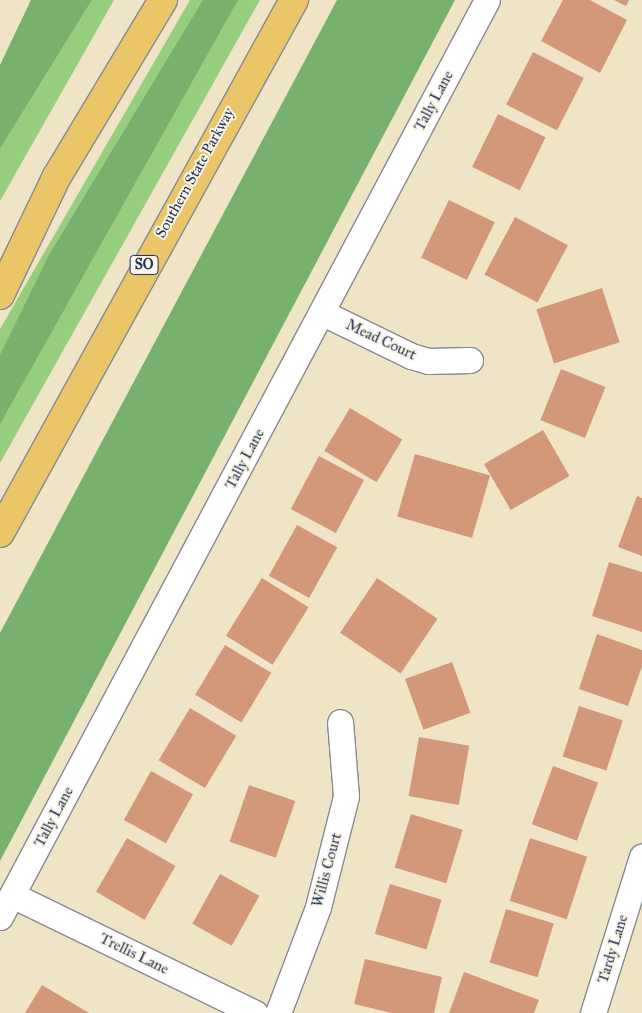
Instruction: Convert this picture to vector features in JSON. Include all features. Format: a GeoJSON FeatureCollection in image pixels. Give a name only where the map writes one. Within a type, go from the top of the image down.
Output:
{"type":"FeatureCollection","features":[{"type":"Feature","properties":{"kind":"highway"},"geometry":{"type":"LineString","coordinates":[[0,273],[163,0]]}},
{"type":"Feature","properties":{"kind":"highway","name":"Southern State Parkway"},"geometry":{"type":"LineString","coordinates":[[0,533],[294,0]]}},
{"type":"Feature","properties":{"kind":"highway"},"geometry":{"type":"LineString","coordinates":[[0,295],[56,178]]}},
{"type":"Feature","properties":{"kind":"street","name":"Tally Lane"},"geometry":{"type":"LineString","coordinates":[[0,917],[323,313],[487,0]]}},
{"type":"Feature","properties":{"kind":"street","name":"Mead Court"},"geometry":{"type":"LineString","coordinates":[[323,313],[411,356],[428,361],[470,360]]}},
{"type":"Feature","properties":{"kind":"street","name":"Willis Court"},"geometry":{"type":"LineString","coordinates":[[278,1013],[318,907],[346,796],[340,722]]}},
{"type":"Feature","properties":{"kind":"street","name":"Tardy Lane"},"geometry":{"type":"LineString","coordinates":[[593,1013],[642,857]]}},
{"type":"Feature","properties":{"kind":"street","name":"Trellis Lane"},"geometry":{"type":"LineString","coordinates":[[12,895],[255,1013]]}},
{"type":"Feature","properties":{"kind":"green space"},"geometry":{"type":"Polygon","coordinates":[[[31,0],[92,0],[0,149],[0,65],[31,0]]]}},
{"type":"Feature","properties":{"kind":"green space"},"geometry":{"type":"Polygon","coordinates":[[[92,0],[114,0],[0,201],[0,149],[92,0]]]}},
{"type":"Feature","properties":{"kind":"green space"},"geometry":{"type":"Polygon","coordinates":[[[190,0],[260,0],[0,463],[0,329],[190,0]]]}},
{"type":"Feature","properties":{"kind":"green space"},"geometry":{"type":"Polygon","coordinates":[[[203,0],[238,0],[0,424],[0,355],[49,255],[203,0]]]}},
{"type":"Feature","properties":{"kind":"green space"},"geometry":{"type":"Polygon","coordinates":[[[337,0],[455,0],[0,861],[0,633],[337,0]]]}},
{"type":"Feature","properties":{"kind":"building"},"geometry":{"type":"Polygon","coordinates":[[[563,0],[590,0],[627,20],[600,73],[541,41],[563,0]]]}},
{"type":"Feature","properties":{"kind":"building"},"geometry":{"type":"Polygon","coordinates":[[[614,0],[629,0],[626,6],[614,0]]]}},
{"type":"Feature","properties":{"kind":"building"},"geometry":{"type":"Polygon","coordinates":[[[533,52],[584,78],[557,130],[506,105],[533,52]]]}},
{"type":"Feature","properties":{"kind":"building"},"geometry":{"type":"Polygon","coordinates":[[[498,114],[546,137],[520,190],[472,167],[498,114]]]}},
{"type":"Feature","properties":{"kind":"building"},"geometry":{"type":"Polygon","coordinates":[[[449,200],[495,222],[467,280],[421,258],[449,200]]]}},
{"type":"Feature","properties":{"kind":"building"},"geometry":{"type":"Polygon","coordinates":[[[515,217],[568,245],[537,303],[484,274],[515,217]]]}},
{"type":"Feature","properties":{"kind":"building"},"geometry":{"type":"Polygon","coordinates":[[[602,288],[620,342],[554,364],[536,309],[602,288]]]}},
{"type":"Feature","properties":{"kind":"building"},"geometry":{"type":"Polygon","coordinates":[[[561,369],[606,387],[585,438],[540,420],[561,369]]]}},
{"type":"Feature","properties":{"kind":"building"},"geometry":{"type":"Polygon","coordinates":[[[350,408],[402,439],[377,482],[324,451],[350,408]]]}},
{"type":"Feature","properties":{"kind":"building"},"geometry":{"type":"Polygon","coordinates":[[[543,430],[570,476],[511,510],[484,464],[543,430]]]}},
{"type":"Feature","properties":{"kind":"building"},"geometry":{"type":"Polygon","coordinates":[[[415,454],[490,475],[472,538],[397,516],[415,454]]]}},
{"type":"Feature","properties":{"kind":"building"},"geometry":{"type":"Polygon","coordinates":[[[319,456],[364,480],[336,533],[291,509],[319,456]]]}},
{"type":"Feature","properties":{"kind":"building"},"geometry":{"type":"Polygon","coordinates":[[[637,496],[642,498],[642,556],[618,547],[637,496]]]}},
{"type":"Feature","properties":{"kind":"building"},"geometry":{"type":"Polygon","coordinates":[[[297,525],[337,547],[309,598],[269,576],[297,525]]]}},
{"type":"Feature","properties":{"kind":"building"},"geometry":{"type":"Polygon","coordinates":[[[609,562],[642,572],[642,632],[592,616],[609,562]]]}},
{"type":"Feature","properties":{"kind":"building"},"geometry":{"type":"Polygon","coordinates":[[[262,578],[309,607],[273,665],[226,636],[262,578]]]}},
{"type":"Feature","properties":{"kind":"building"},"geometry":{"type":"Polygon","coordinates":[[[377,578],[438,619],[401,674],[340,633],[377,578]]]}},
{"type":"Feature","properties":{"kind":"building"},"geometry":{"type":"Polygon","coordinates":[[[597,634],[642,650],[642,666],[628,706],[579,689],[597,634]]]}},
{"type":"Feature","properties":{"kind":"building"},"geometry":{"type":"Polygon","coordinates":[[[225,645],[271,673],[241,723],[195,695],[225,645]]]}},
{"type":"Feature","properties":{"kind":"building"},"geometry":{"type":"Polygon","coordinates":[[[452,662],[470,713],[423,730],[405,679],[452,662]]]}},
{"type":"Feature","properties":{"kind":"building"},"geometry":{"type":"Polygon","coordinates":[[[579,706],[623,720],[606,771],[563,756],[579,706]]]}},
{"type":"Feature","properties":{"kind":"building"},"geometry":{"type":"Polygon","coordinates":[[[190,708],[236,736],[205,788],[159,760],[190,708]]]}},
{"type":"Feature","properties":{"kind":"building"},"geometry":{"type":"Polygon","coordinates":[[[419,737],[469,746],[459,805],[409,796],[419,737]]]}},
{"type":"Feature","properties":{"kind":"building"},"geometry":{"type":"Polygon","coordinates":[[[553,766],[598,782],[577,841],[532,824],[553,766]]]}},
{"type":"Feature","properties":{"kind":"building"},"geometry":{"type":"Polygon","coordinates":[[[151,771],[193,794],[166,843],[124,820],[151,771]]]}},
{"type":"Feature","properties":{"kind":"building"},"geometry":{"type":"Polygon","coordinates":[[[249,785],[295,801],[276,858],[229,842],[249,785]]]}},
{"type":"Feature","properties":{"kind":"building"},"geometry":{"type":"Polygon","coordinates":[[[411,814],[463,830],[446,883],[395,868],[411,814]]]}},
{"type":"Feature","properties":{"kind":"building"},"geometry":{"type":"Polygon","coordinates":[[[127,838],[175,866],[144,920],[96,892],[127,838]]]}},
{"type":"Feature","properties":{"kind":"building"},"geometry":{"type":"Polygon","coordinates":[[[530,838],[587,857],[567,919],[510,901],[530,838]]]}},
{"type":"Feature","properties":{"kind":"building"},"geometry":{"type":"Polygon","coordinates":[[[220,874],[259,896],[232,946],[192,924],[220,874]]]}},
{"type":"Feature","properties":{"kind":"building"},"geometry":{"type":"Polygon","coordinates":[[[390,884],[442,900],[426,950],[375,934],[390,884]]]}},
{"type":"Feature","properties":{"kind":"building"},"geometry":{"type":"Polygon","coordinates":[[[506,909],[554,924],[537,977],[490,963],[506,909]]]}},
{"type":"Feature","properties":{"kind":"building"},"geometry":{"type":"Polygon","coordinates":[[[365,959],[442,977],[434,1013],[392,1013],[354,1004],[365,959]]]}},
{"type":"Feature","properties":{"kind":"building"},"geometry":{"type":"Polygon","coordinates":[[[464,972],[539,1000],[534,1013],[449,1013],[464,972]]]}},
{"type":"Feature","properties":{"kind":"building"},"geometry":{"type":"Polygon","coordinates":[[[42,985],[89,1013],[25,1013],[42,985]]]}}]}
